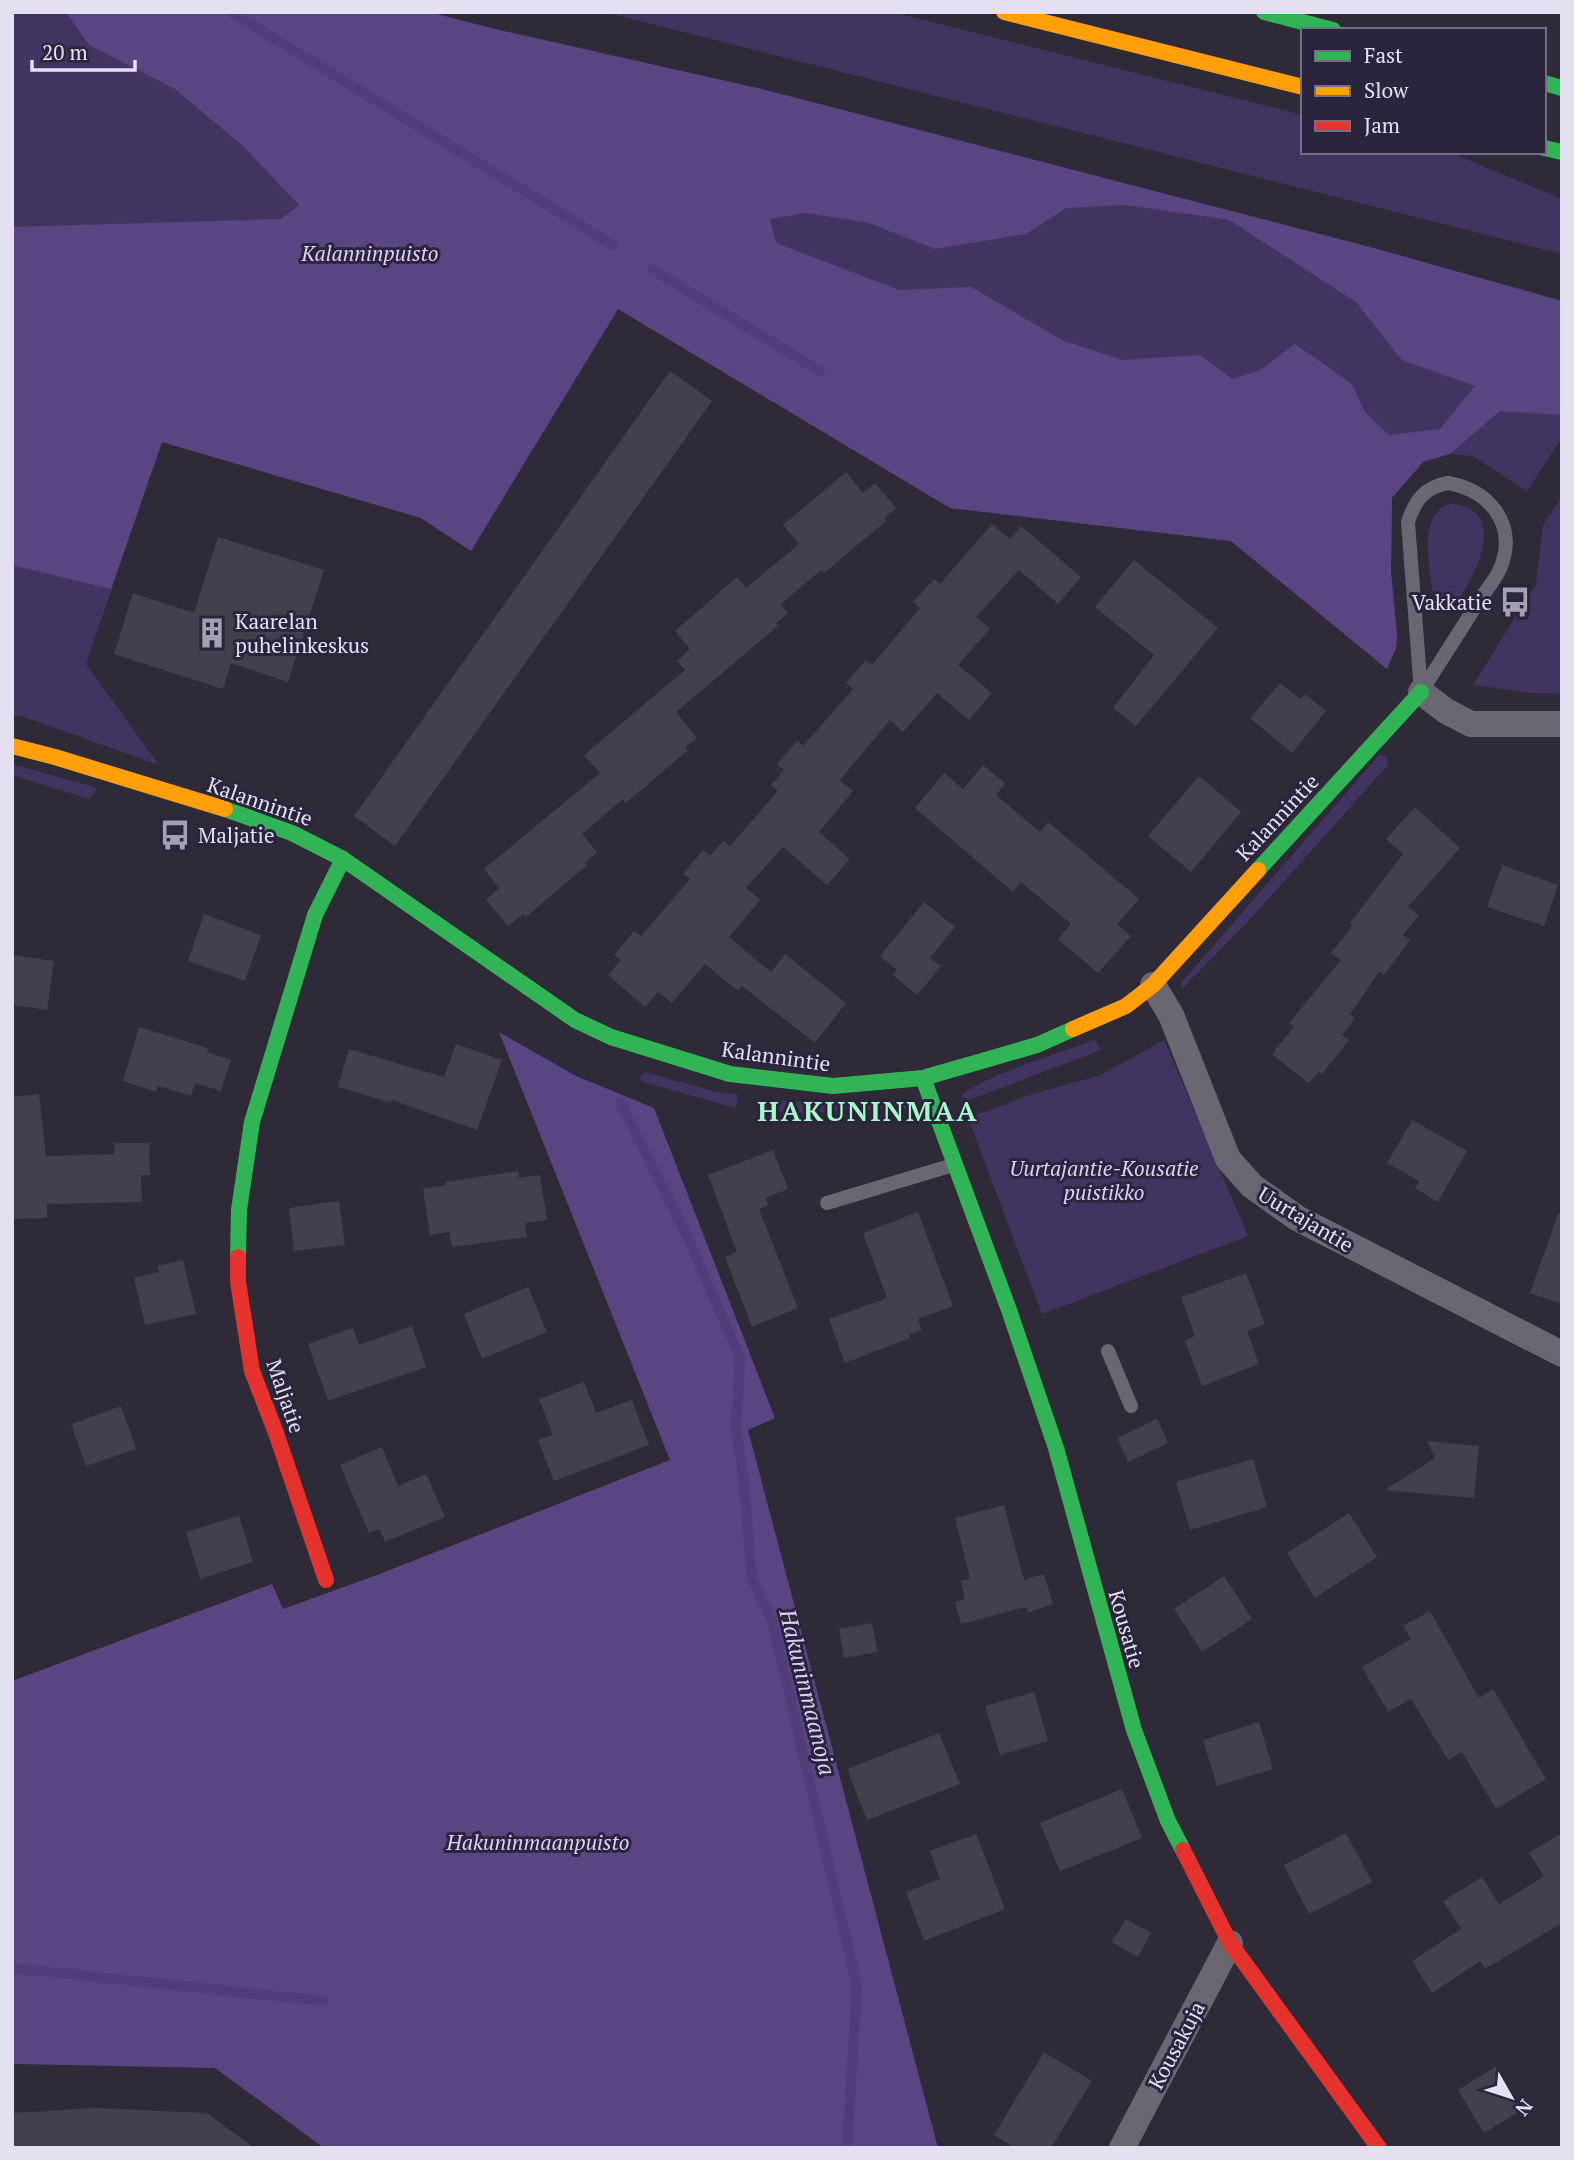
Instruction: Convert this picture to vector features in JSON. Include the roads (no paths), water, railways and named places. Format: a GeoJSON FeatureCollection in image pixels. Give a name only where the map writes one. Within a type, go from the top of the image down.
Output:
{"type":"FeatureCollection","features":[{"type":"Feature","properties":{"kind":"main road"},"geometry":{"type":"LineString","coordinates":[[1004,12],[1301,86]]}},
{"type":"Feature","properties":{"kind":"main road"},"geometry":{"type":"LineString","coordinates":[[1264,12],[1325,28]]}},
{"type":"Feature","properties":{"kind":"main road","name":"Kalannintie"},"geometry":{"type":"LineString","coordinates":[[12,746],[37,751],[315,842],[575,1020],[611,1037],[730,1074],[833,1086],[923,1078],[1037,1045],[1126,1006],[1153,985],[1421,692]]}},
{"type":"Feature","properties":{"kind":"main road","name":"Maljatie"},"geometry":{"type":"LineString","coordinates":[[326,1580],[252,1371],[238,1282],[239,1210],[252,1122],[315,915],[343,859]]}},
{"type":"Feature","properties":{"kind":"main road","name":"Kousatie"},"geometry":{"type":"LineString","coordinates":[[923,1078],[1009,1310],[1056,1448],[1134,1730],[1168,1821],[1230,1942],[1379,2148]]}},
{"type":"Feature","properties":{"kind":"street"},"geometry":{"type":"LineString","coordinates":[[1421,692],[1446,711],[1471,724],[1562,724]]}},
{"type":"Feature","properties":{"kind":"street","name":"Uurtajantie"},"geometry":{"type":"LineString","coordinates":[[1153,985],[1171,1015],[1228,1159],[1252,1186],[1297,1218],[1562,1354]]}},
{"type":"Feature","properties":{"kind":"street","name":"Kousakuja"},"geometry":{"type":"LineString","coordinates":[[1122,2148],[1230,1942]]}},
{"type":"Feature","properties":{"kind":"lane","name":"Kalannintie"},"geometry":{"type":"LineString","coordinates":[[1448,483],[1465,486],[1484,498],[1499,515],[1506,532],[1502,565],[1421,692],[1408,522],[1415,502],[1432,486],[1448,483]]}},
{"type":"Feature","properties":{"kind":"lane"},"geometry":{"type":"LineString","coordinates":[[827,1203],[954,1164]]}},
{"type":"Feature","properties":{"kind":"lane"},"geometry":{"type":"LineString","coordinates":[[1108,1350],[1131,1406]]}},
{"type":"Feature","properties":{"kind":"waterway"},"geometry":{"type":"LineString","coordinates":[[231,12],[613,245]]}},
{"type":"Feature","properties":{"kind":"waterway"},"geometry":{"type":"LineString","coordinates":[[653,270],[820,371]]}},
{"type":"Feature","properties":{"kind":"waterway","name":"Hakuninmaanoja"},"geometry":{"type":"LineString","coordinates":[[621,1103],[688,1238],[740,1358],[736,1428],[752,1579],[772,1620],[857,1986],[847,2148]]}},
{"type":"Feature","properties":{"kind":"waterway"},"geometry":{"type":"LineString","coordinates":[[12,1968],[323,2001]]}},
{"type":"Feature","properties":{"kind":"place","name":"Vakkatie"},"geometry":{"type":"Point","coordinates":[1515,602]}},
{"type":"Feature","properties":{"kind":"place","name":"Kaarelan puhelinkeskus"},"geometry":{"type":"Point","coordinates":[212,633]}},
{"type":"Feature","properties":{"kind":"place","name":"Maljatie"},"geometry":{"type":"Point","coordinates":[175,835]}},
{"type":"Feature","properties":{"kind":"district","name":"HAKUNINMAA"},"geometry":{"type":"Point","coordinates":[868,1110]}},
{"type":"Feature","properties":{"kind":"park label","name":"Kalanninpuisto"},"geometry":{"type":"Point","coordinates":[370,253]}},
{"type":"Feature","properties":{"kind":"park label","name":"Uurtajantie-Kousatie puistikko"},"geometry":{"type":"Point","coordinates":[1104,1180]}},
{"type":"Feature","properties":{"kind":"park label","name":"Hakuninmaanpuisto"},"geometry":{"type":"Point","coordinates":[538,1842]}}]}
